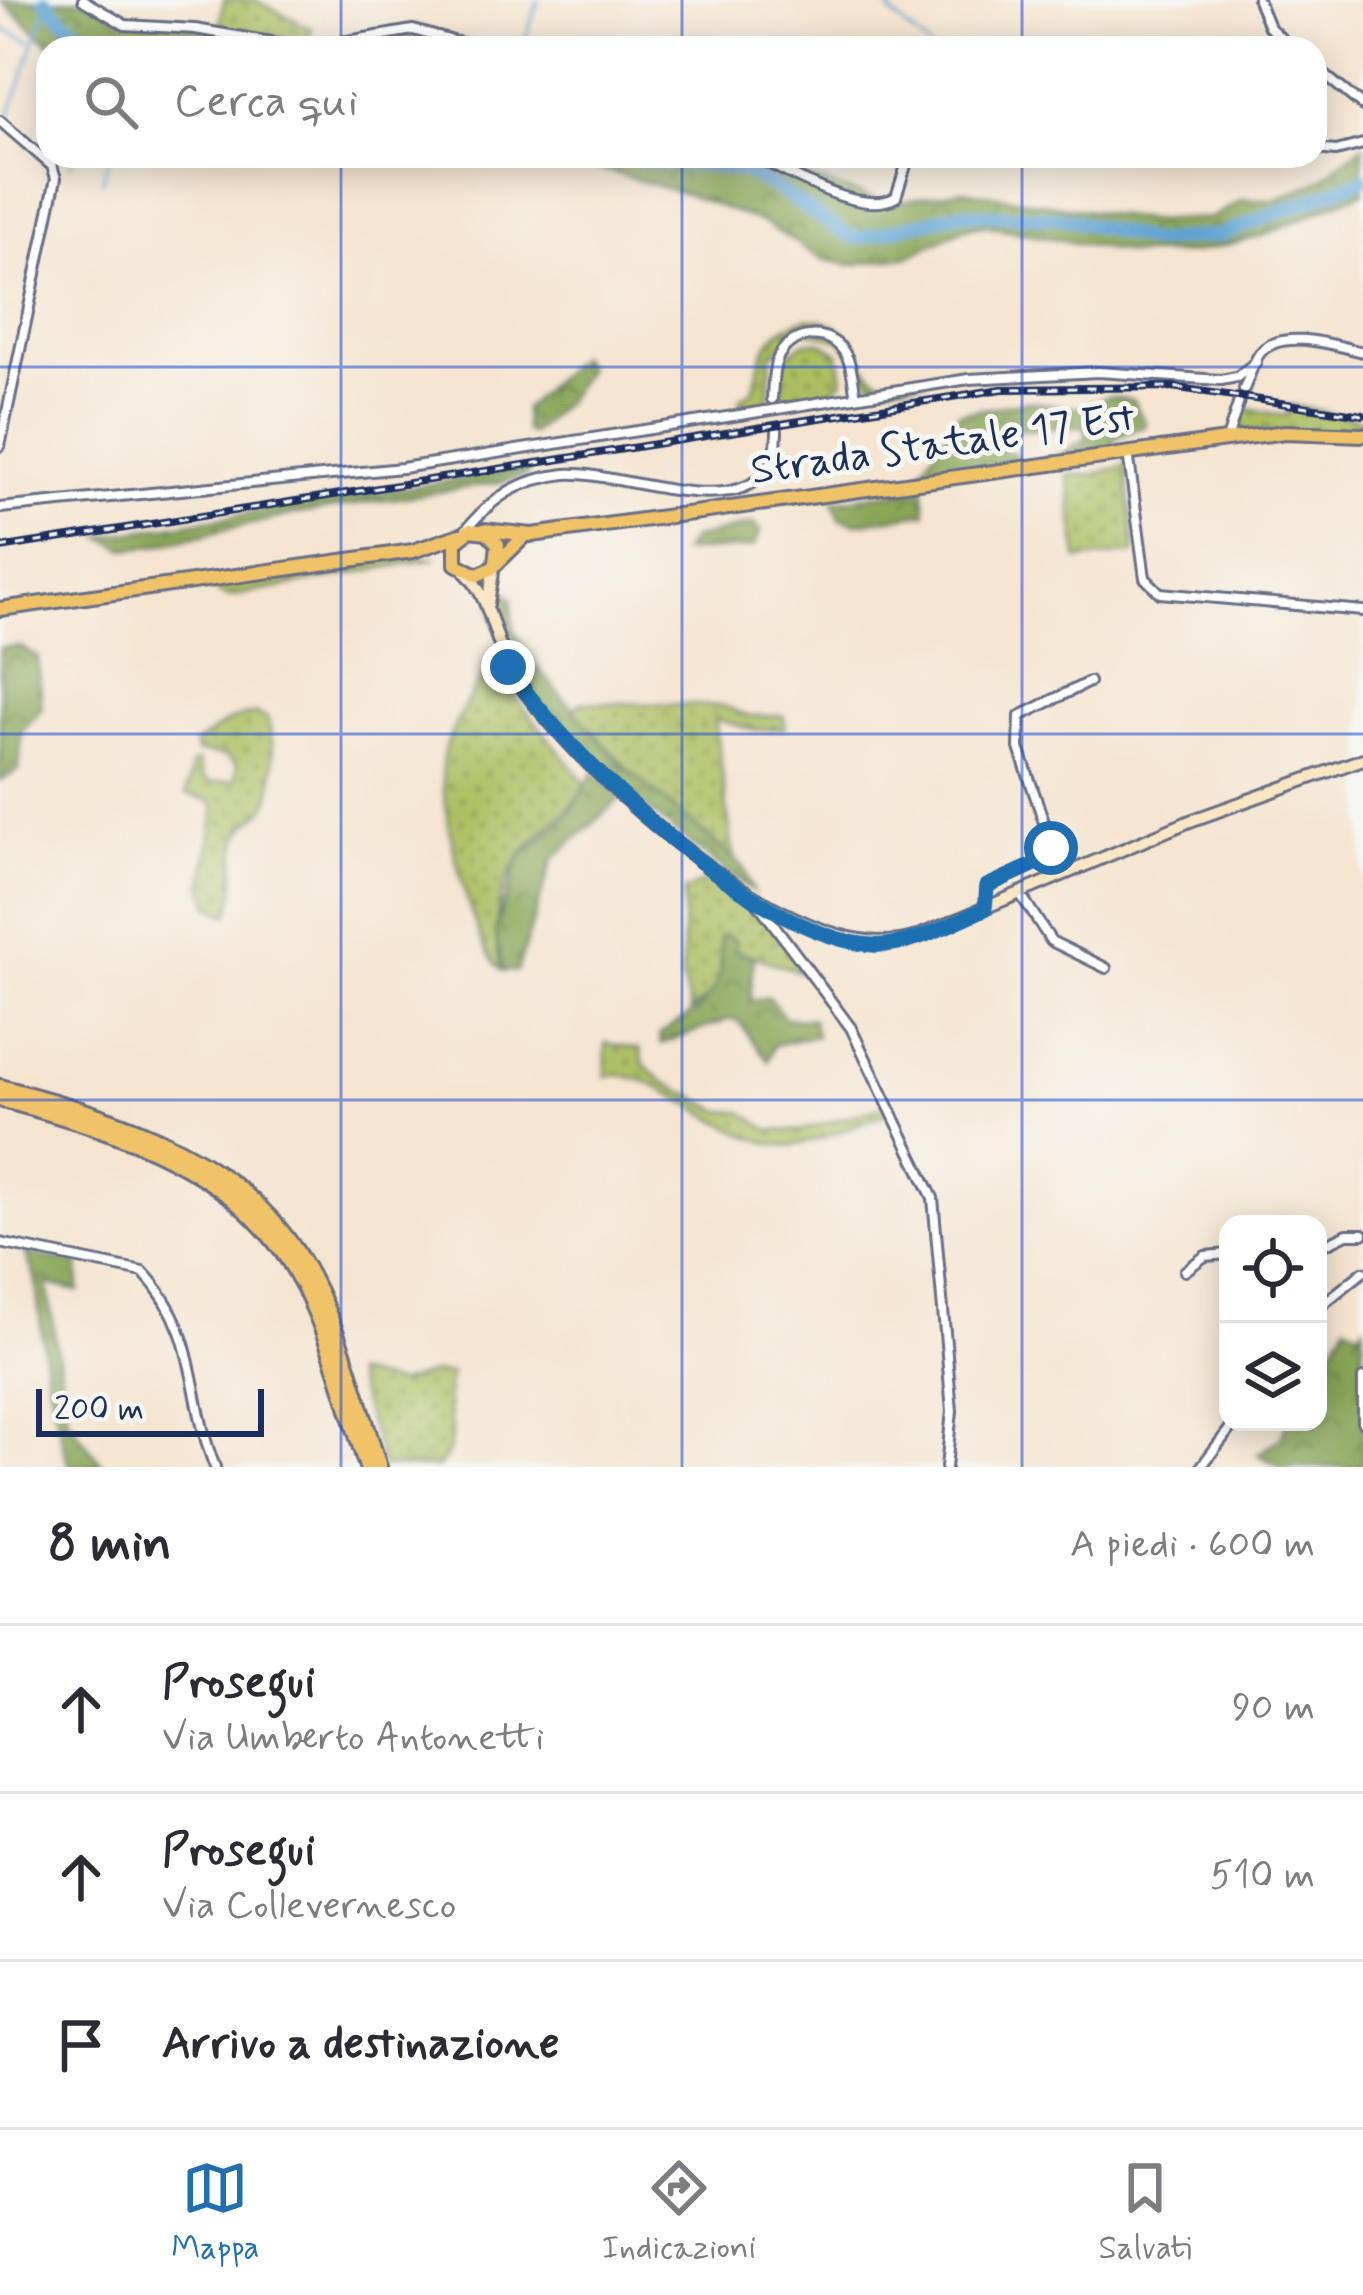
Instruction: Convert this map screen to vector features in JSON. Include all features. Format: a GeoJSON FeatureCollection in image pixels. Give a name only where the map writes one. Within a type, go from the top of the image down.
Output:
{"type":"FeatureCollection","features":[{"type":"Feature","properties":{"kind":"highway"},"geometry":{"type":"LineString","coordinates":[[0,1087],[148,1132],[197,1157],[241,1190],[292,1246],[311,1276],[379,1467]]}},
{"type":"Feature","properties":{"kind":"highway"},"geometry":{"type":"LineString","coordinates":[[0,1099],[147,1144],[194,1169],[250,1215],[302,1282],[367,1467]]}},
{"type":"Feature","properties":{"kind":"main road","name":"Strada Statale 17 Est"},"geometry":{"type":"LineString","coordinates":[[495,564],[514,542],[532,535],[1310,430],[1363,435]]}},
{"type":"Feature","properties":{"kind":"main road","name":"Strada Statale 17 Est"},"geometry":{"type":"LineString","coordinates":[[483,530],[532,535]]}},
{"type":"Feature","properties":{"kind":"main road"},"geometry":{"type":"LineString","coordinates":[[0,608],[412,551],[483,530],[497,544],[495,564],[481,574],[438,554],[412,551]]}},
{"type":"Feature","properties":{"kind":"main road"},"geometry":{"type":"LineString","coordinates":[[462,534],[453,553],[462,569]]}},
{"type":"Feature","properties":{"kind":"street"},"geometry":{"type":"LineString","coordinates":[[83,0],[124,25],[237,36]]}},
{"type":"Feature","properties":{"kind":"street"},"geometry":{"type":"LineString","coordinates":[[1258,0],[1269,27],[1278,36]]}},
{"type":"Feature","properties":{"kind":"street"},"geometry":{"type":"LineString","coordinates":[[377,36],[413,30],[435,36]]}},
{"type":"Feature","properties":{"kind":"street"},"geometry":{"type":"LineString","coordinates":[[1327,77],[1363,106]]}},
{"type":"Feature","properties":{"kind":"street"},"geometry":{"type":"LineString","coordinates":[[0,121],[36,152]]}},
{"type":"Feature","properties":{"kind":"street"},"geometry":{"type":"LineString","coordinates":[[1327,150],[1363,144]]}},
{"type":"Feature","properties":{"kind":"street"},"geometry":{"type":"LineString","coordinates":[[0,446],[56,178],[53,168]]}},
{"type":"Feature","properties":{"kind":"street"},"geometry":{"type":"LineString","coordinates":[[778,168],[809,183],[877,203],[896,197],[905,168]]}},
{"type":"Feature","properties":{"kind":"street"},"geometry":{"type":"LineString","coordinates":[[772,399],[780,353],[795,339],[813,335],[830,339],[844,352],[856,396]]}},
{"type":"Feature","properties":{"kind":"street"},"geometry":{"type":"LineString","coordinates":[[1227,440],[1258,358],[1274,344],[1295,341],[1363,352]]}},
{"type":"Feature","properties":{"kind":"street"},"geometry":{"type":"LineString","coordinates":[[0,508],[402,468],[856,396],[1058,372],[1237,377],[1251,356],[1258,358]]}},
{"type":"Feature","properties":{"kind":"street"},"geometry":{"type":"LineString","coordinates":[[462,534],[482,509],[510,489],[569,474],[669,492],[737,488],[766,468],[777,430]]}},
{"type":"Feature","properties":{"kind":"street"},"geometry":{"type":"LineString","coordinates":[[1128,452],[1144,578],[1156,590],[1216,601],[1363,611]]}},
{"type":"Feature","properties":{"kind":"street"},"geometry":{"type":"LineString","coordinates":[[482,509],[483,530]]}},
{"type":"Feature","properties":{"kind":"street"},"geometry":{"type":"LineString","coordinates":[[490,620],[488,583],[495,564]]}},
{"type":"Feature","properties":{"kind":"street"},"geometry":{"type":"LineString","coordinates":[[462,569],[477,586],[515,678],[589,765],[754,898],[803,924],[874,946],[910,939],[1270,789],[1363,759]]}},
{"type":"Feature","properties":{"kind":"street"},"geometry":{"type":"LineString","coordinates":[[985,909],[987,886],[1042,861],[1051,848],[1019,748],[1020,716],[1089,682]]}},
{"type":"Feature","properties":{"kind":"street"},"geometry":{"type":"LineString","coordinates":[[1021,895],[1051,941],[1106,968]]}},
{"type":"Feature","properties":{"kind":"street"},"geometry":{"type":"LineString","coordinates":[[754,898],[851,1028],[933,1198],[952,1411],[946,1467]]}},
{"type":"Feature","properties":{"kind":"street"},"geometry":{"type":"LineString","coordinates":[[1327,1244],[1347,1234],[1363,1234]]}},
{"type":"Feature","properties":{"kind":"street"},"geometry":{"type":"LineString","coordinates":[[0,1244],[143,1272],[157,1287],[188,1346],[198,1412],[215,1467]]}},
{"type":"Feature","properties":{"kind":"street"},"geometry":{"type":"LineString","coordinates":[[1185,1271],[1206,1255],[1219,1254]]}},
{"type":"Feature","properties":{"kind":"street"},"geometry":{"type":"LineString","coordinates":[[1327,1301],[1363,1272]]}},
{"type":"Feature","properties":{"kind":"street"},"geometry":{"type":"LineString","coordinates":[[1363,1378],[1363,1423]]}},
{"type":"Feature","properties":{"kind":"street"},"geometry":{"type":"LineString","coordinates":[[1201,1467],[1228,1431]]}},
{"type":"Feature","properties":{"kind":"green space"},"geometry":{"type":"Polygon","coordinates":[[[0,0],[88,0],[118,19],[181,22],[265,36],[40,36],[0,0]]]}},
{"type":"Feature","properties":{"kind":"green space"},"geometry":{"type":"Polygon","coordinates":[[[224,0],[255,0],[312,29],[310,36],[266,36],[219,28],[224,0]]]}},
{"type":"Feature","properties":{"kind":"green space"},"geometry":{"type":"Polygon","coordinates":[[[414,26],[448,36],[351,36],[414,26]]]}},
{"type":"Feature","properties":{"kind":"green space"},"geometry":{"type":"Polygon","coordinates":[[[1363,145],[1363,192],[1262,236],[1191,253],[1132,254],[984,225],[965,228],[910,256],[850,265],[822,259],[764,223],[598,168],[787,168],[889,203],[963,190],[1149,221],[1211,218],[1242,200],[1275,200],[1320,180],[1363,145]]]}},
{"type":"Feature","properties":{"kind":"green space"},"geometry":{"type":"Polygon","coordinates":[[[806,319],[822,320],[842,332],[879,379],[927,380],[879,384],[867,376],[841,340],[803,329],[771,355],[769,404],[743,410],[740,399],[754,389],[768,344],[782,329],[806,319]]]}},
{"type":"Feature","properties":{"kind":"green space"},"geometry":{"type":"Polygon","coordinates":[[[805,342],[820,342],[839,353],[843,381],[829,393],[782,401],[782,359],[805,342]]]}},
{"type":"Feature","properties":{"kind":"green space"},"geometry":{"type":"Polygon","coordinates":[[[578,356],[587,368],[567,399],[531,434],[525,431],[524,409],[578,356]]]}},
{"type":"Feature","properties":{"kind":"green space"},"geometry":{"type":"Polygon","coordinates":[[[1110,396],[1133,400],[1146,425],[1113,439],[1113,449],[1057,457],[1086,439],[1086,426],[990,432],[976,436],[978,443],[1016,454],[1014,462],[919,474],[959,413],[1028,401],[1076,408],[1110,396]]]}},
{"type":"Feature","properties":{"kind":"green space"},"geometry":{"type":"Polygon","coordinates":[[[1291,405],[1363,420],[1363,432],[1234,431],[1241,408],[1287,416],[1291,405]]]}},
{"type":"Feature","properties":{"kind":"green space"},"geometry":{"type":"Polygon","coordinates":[[[1126,465],[1135,553],[1078,560],[1068,474],[1092,475],[1126,465]]]}},
{"type":"Feature","properties":{"kind":"green space"},"geometry":{"type":"Polygon","coordinates":[[[530,468],[526,476],[501,482],[296,514],[153,546],[125,549],[101,537],[530,468]]]}},
{"type":"Feature","properties":{"kind":"green space"},"geometry":{"type":"Polygon","coordinates":[[[924,488],[926,513],[856,523],[840,519],[833,501],[924,488]]]}},
{"type":"Feature","properties":{"kind":"green space"},"geometry":{"type":"Polygon","coordinates":[[[753,524],[761,531],[753,547],[682,552],[692,539],[753,524]]]}},
{"type":"Feature","properties":{"kind":"green space"},"geometry":{"type":"Polygon","coordinates":[[[405,557],[437,558],[229,597],[204,585],[405,557]]]}},
{"type":"Feature","properties":{"kind":"green space"},"geometry":{"type":"Polygon","coordinates":[[[497,585],[512,598],[513,628],[527,656],[621,764],[743,866],[753,892],[634,798],[544,710],[512,665],[494,623],[497,585]]]}},
{"type":"Feature","properties":{"kind":"green space"},"geometry":{"type":"Polygon","coordinates":[[[21,647],[38,658],[42,708],[22,731],[19,770],[0,781],[0,648],[21,647]]]}},
{"type":"Feature","properties":{"kind":"green space"},"geometry":{"type":"Polygon","coordinates":[[[492,668],[586,784],[522,854],[507,880],[497,926],[503,971],[492,959],[469,906],[442,776],[443,758],[456,723],[492,668]]]}},
{"type":"Feature","properties":{"kind":"green space"},"geometry":{"type":"Polygon","coordinates":[[[582,702],[724,706],[747,716],[784,716],[785,728],[754,730],[715,719],[734,860],[639,781],[572,709],[582,702]]]}},
{"type":"Feature","properties":{"kind":"green space"},"geometry":{"type":"Polygon","coordinates":[[[255,713],[267,718],[269,727],[271,794],[238,840],[228,915],[211,907],[203,886],[215,810],[212,802],[186,794],[192,763],[198,762],[202,777],[211,783],[235,780],[237,765],[226,756],[197,752],[195,744],[228,721],[255,713]]]}},
{"type":"Feature","properties":{"kind":"green space"},"geometry":{"type":"Polygon","coordinates":[[[594,772],[621,798],[553,859],[517,971],[503,971],[495,931],[518,859],[569,813],[594,772]]]}},
{"type":"Feature","properties":{"kind":"green space"},"geometry":{"type":"Polygon","coordinates":[[[709,879],[751,905],[807,974],[735,950],[723,951],[717,992],[690,1010],[682,977],[684,892],[709,879]]]}},
{"type":"Feature","properties":{"kind":"green space"},"geometry":{"type":"Polygon","coordinates":[[[724,935],[736,941],[735,950],[754,958],[750,1002],[768,997],[785,1018],[812,1019],[816,1036],[774,1045],[768,1061],[739,1022],[730,1019],[661,1044],[660,1034],[710,995],[720,971],[719,938],[724,935]]]}},
{"type":"Feature","properties":{"kind":"green space"},"geometry":{"type":"Polygon","coordinates":[[[606,1043],[640,1049],[644,1064],[662,1081],[722,1111],[743,1112],[769,1130],[799,1131],[888,1105],[891,1112],[806,1143],[772,1144],[647,1082],[606,1077],[606,1043]]]}},
{"type":"Feature","properties":{"kind":"green space"},"geometry":{"type":"Polygon","coordinates":[[[25,1253],[78,1263],[79,1291],[47,1284],[67,1418],[104,1467],[69,1467],[47,1379],[35,1277],[25,1253]]]}},
{"type":"Feature","properties":{"kind":"green space"},"geometry":{"type":"Polygon","coordinates":[[[1346,1324],[1359,1332],[1363,1326],[1363,1467],[1281,1467],[1258,1454],[1283,1431],[1327,1431],[1327,1357],[1346,1324]]]}},
{"type":"Feature","properties":{"kind":"green space"},"geometry":{"type":"Polygon","coordinates":[[[432,1373],[451,1374],[447,1399],[451,1433],[446,1455],[438,1467],[383,1467],[353,1374],[397,1384],[432,1373]]]}},
{"type":"Feature","properties":{"kind":"waterway"},"geometry":{"type":"LineString","coordinates":[[45,0],[64,20],[91,36]]}},
{"type":"Feature","properties":{"kind":"waterway"},"geometry":{"type":"LineString","coordinates":[[526,36],[539,0]]}},
{"type":"Feature","properties":{"kind":"waterway"},"geometry":{"type":"LineString","coordinates":[[874,0],[892,9],[917,36]]}},
{"type":"Feature","properties":{"kind":"waterway"},"geometry":{"type":"LineString","coordinates":[[37,36],[48,3]]}},
{"type":"Feature","properties":{"kind":"waterway"},"geometry":{"type":"LineString","coordinates":[[0,28],[31,41]]}},
{"type":"Feature","properties":{"kind":"waterway"},"geometry":{"type":"LineString","coordinates":[[8,120],[36,38]]}},
{"type":"Feature","properties":{"kind":"waterway"},"geometry":{"type":"LineString","coordinates":[[102,182],[106,168]]}},
{"type":"Feature","properties":{"kind":"waterway"},"geometry":{"type":"LineString","coordinates":[[725,168],[777,189],[857,239],[960,213],[1062,218],[1153,242],[1221,235],[1363,179]]}},
{"type":"Feature","properties":{"kind":"railway"},"geometry":{"type":"LineString","coordinates":[[0,548],[1002,389],[1172,387],[1363,415]]}},
{"type":"Feature","properties":{"kind":"route"},"geometry":{"type":"LineString","coordinates":[[508,667],[573,748],[625,799],[761,902],[844,939],[890,945],[985,909],[982,894],[987,886],[1042,861],[1051,848]]}}]}
